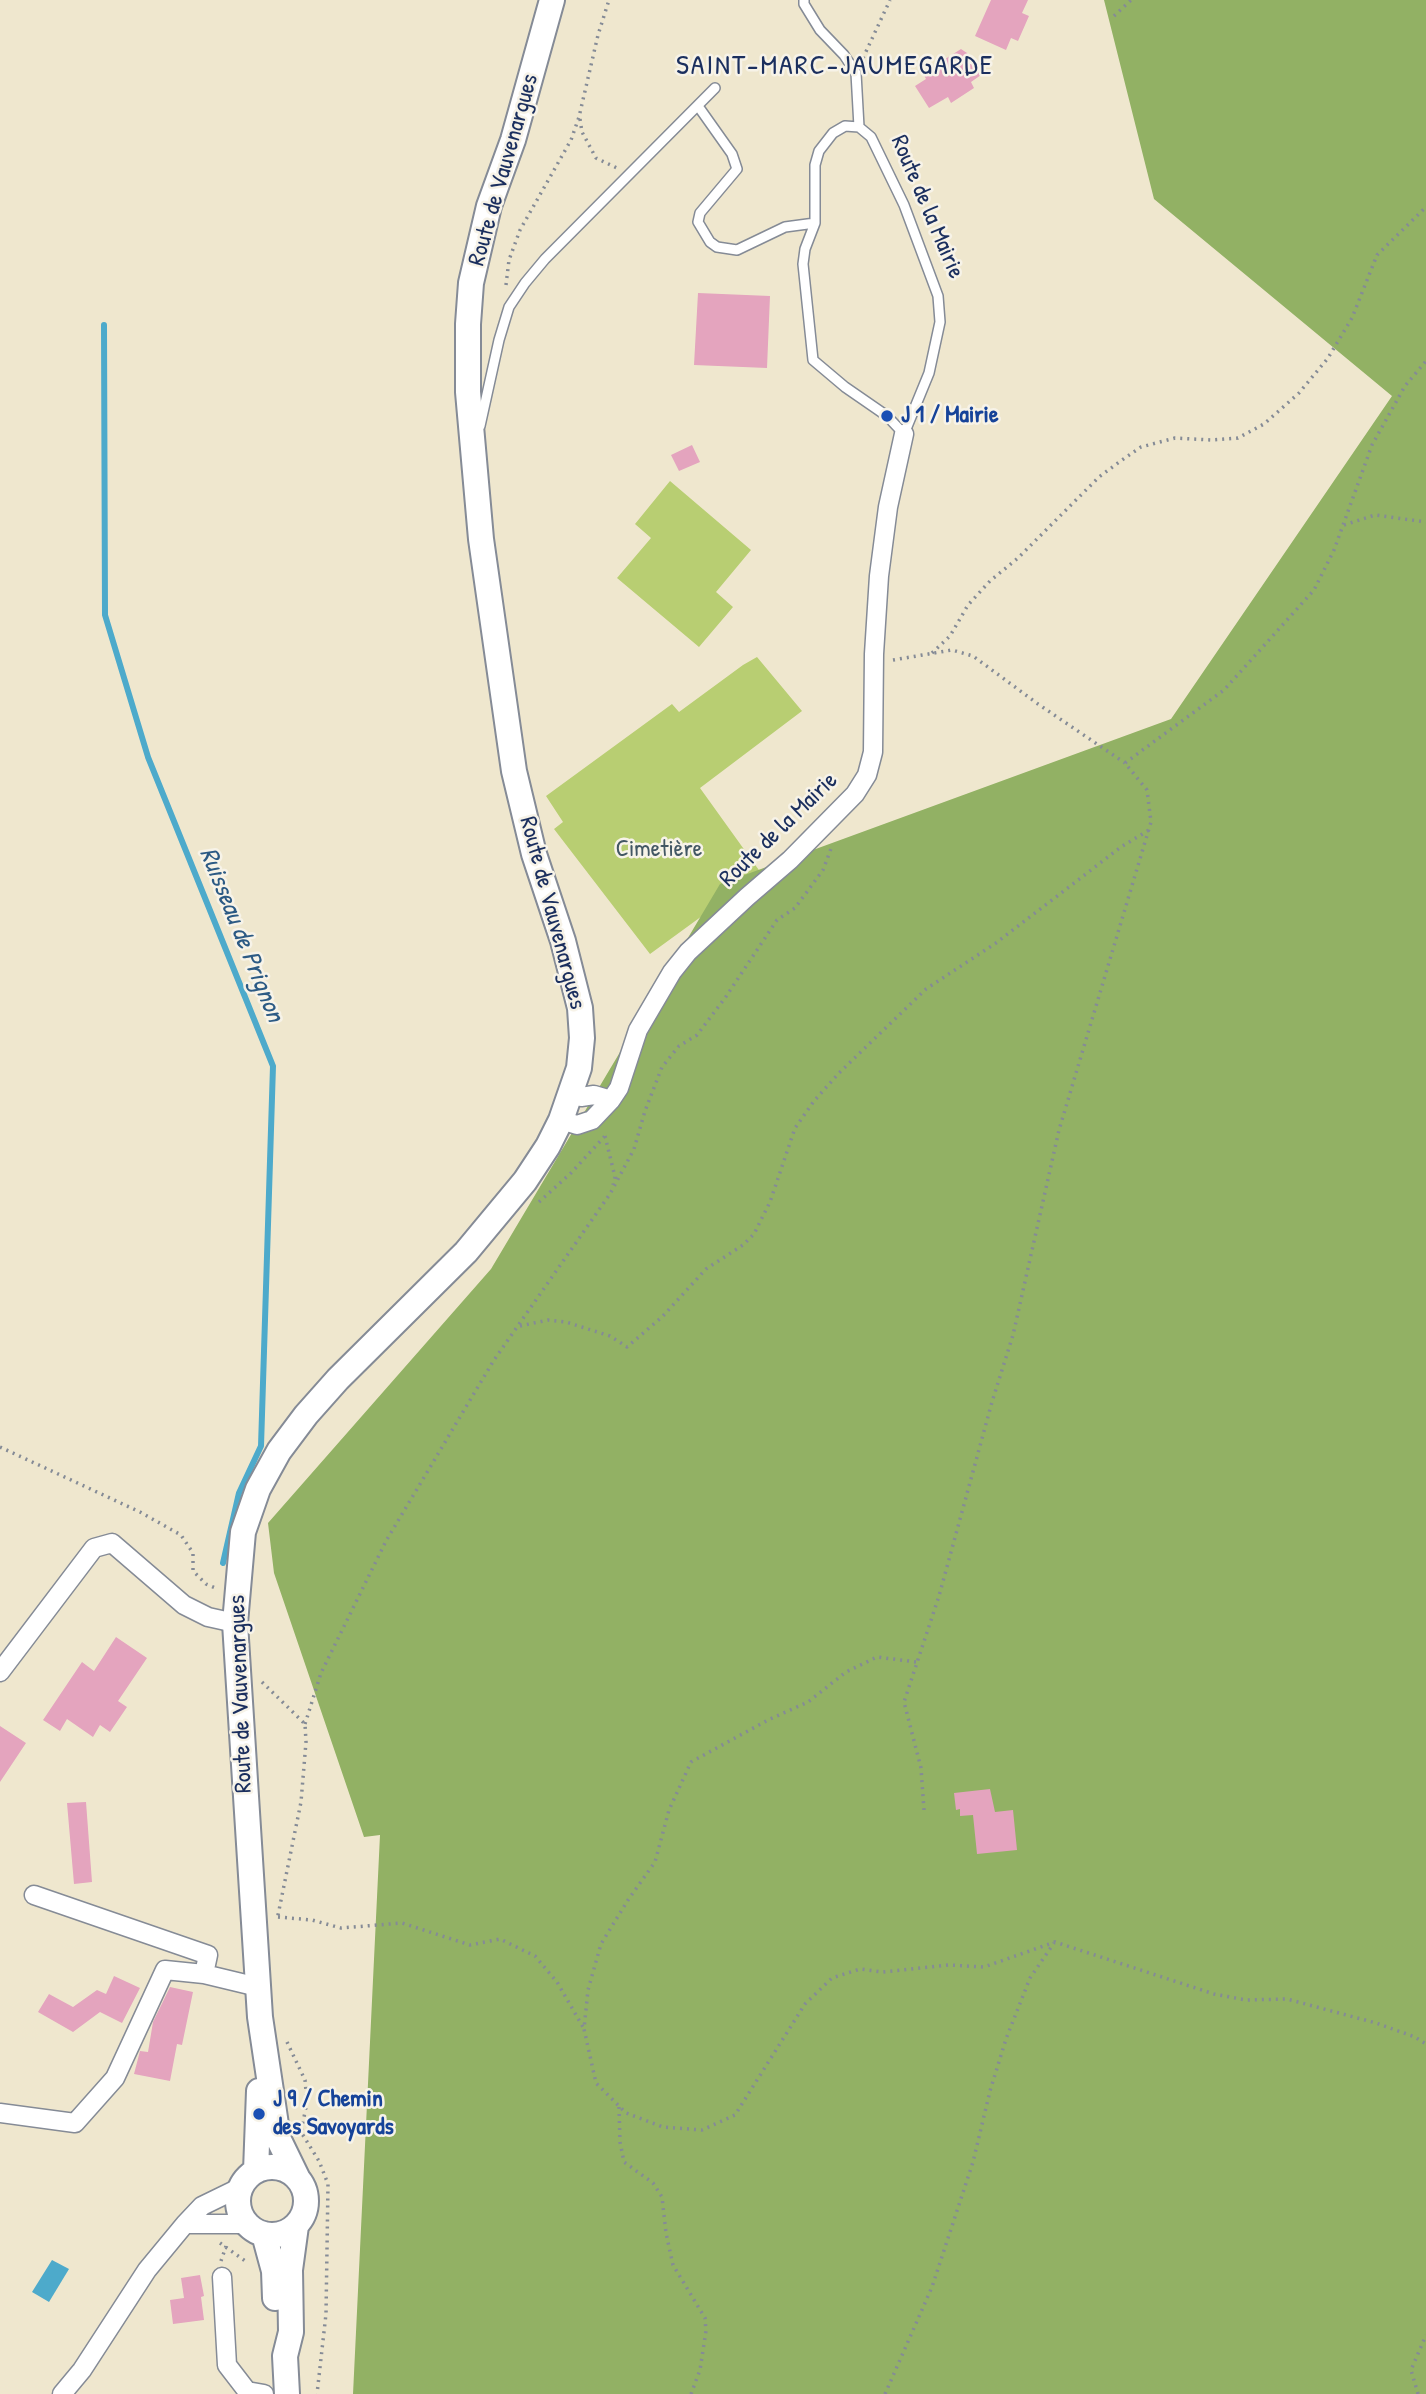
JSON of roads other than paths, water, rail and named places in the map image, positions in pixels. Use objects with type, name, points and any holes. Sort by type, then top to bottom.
[{"type":"main road","name":"Route de Vauvenargues","points":[[297,2177],[278,2138],[260,2017],[234,1623],[243,1532],[258,1489],[279,1451],[306,1415],[338,1379],[466,1252],[499,1214],[542,1155],[562,1120],[579,1068],[582,1038],[580,1008],[563,941],[534,854],[514,771],[481,539],[468,393],[471,283],[489,206],[513,140],[552,0]]},
{"type":"main road","name":"Route de Vauvenargues","points":[[248,2179],[260,2017]]},
{"type":"main road","points":[[285,2356],[277,2332],[274,2271],[256,2229],[239,2207],[248,2179],[277,2167],[288,2170],[297,2177],[303,2186],[306,2207],[296,2226],[290,2270],[290,2332],[285,2356],[287,2394]]},
{"type":"main road","points":[[256,2229],[275,2235],[296,2226]]},
{"type":"street","name":"Route de la Mairie","points":[[562,1120],[577,1125],[592,1120],[611,1100],[619,1088],[638,1030],[656,996],[680,962],[747,897],[790,860],[855,794],[867,775],[873,752],[879,576],[887,518],[904,434]]},
{"type":"street","points":[[572,1093],[581,1097],[594,1095],[611,1100]]},
{"type":"street","points":[[0,1672],[94,1548],[111,1543],[138,1563],[184,1605],[208,1617],[234,1623]]},
{"type":"street","points":[[34,1895],[208,1955],[204,1974]]},
{"type":"street","points":[[0,2113],[75,2123],[115,2078],[164,1970],[204,1974],[258,1987]]},
{"type":"street","points":[[61,2394],[82,2370],[146,2270],[185,2224],[202,2206],[248,2179]]},
{"type":"street","points":[[185,2224],[256,2229]]},
{"type":"street","points":[[222,2270],[226,2365],[247,2391],[264,2394]]},
{"type":"lane","points":[[804,0],[820,30],[844,55],[856,73],[859,127]]},
{"type":"lane","points":[[475,469],[488,386],[509,307],[525,282],[545,259],[715,88]]},
{"type":"lane","points":[[698,106],[732,154],[737,169],[700,213],[698,222],[710,242],[717,247],[737,250],[785,228],[815,223]]},
{"type":"lane","name":"Route de la Mairie","points":[[845,126],[859,127],[871,137],[904,205],[938,296],[940,322],[929,373],[904,434],[887,416],[845,387],[813,360],[803,264],[804,249],[815,223],[815,165],[819,151],[833,133],[845,126]]},
{"type":"water","points":[[52,2260],[69,2269],[49,2302],[32,2292]]},
{"type":"waterway","name":"Ruisseau de Prignon","points":[[104,325],[105,615],[148,757],[273,1066],[261,1446],[239,1493],[223,1563]]},
{"type":"place","name":"J 1 / Mairie","points":[[887,416]]},
{"type":"place","name":"J 9 / Chemin des Savoyards","points":[[259,2114]]},
{"type":"district","name":"SAINT-MARC-JAUMEGARDE","points":[[835,67]]},
{"type":"park label","name":"Cimetière","points":[[659,850]]}]
